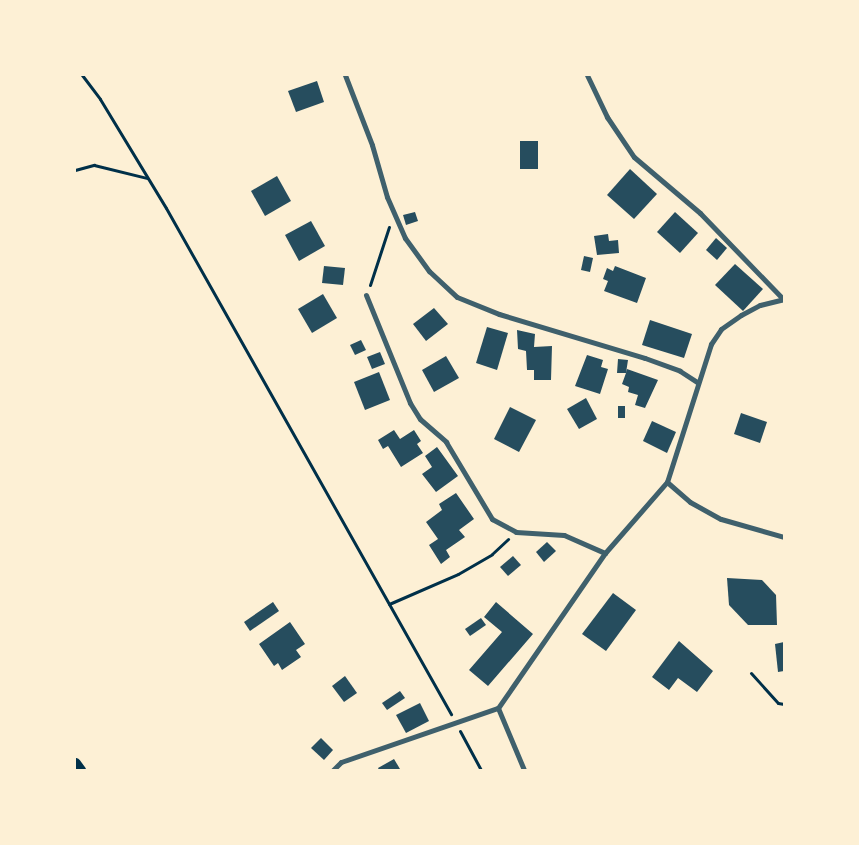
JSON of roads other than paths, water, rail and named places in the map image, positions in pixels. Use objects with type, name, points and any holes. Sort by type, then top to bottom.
[{"type":"main road","points":[[75,764],[80,770]]},
{"type":"street","points":[[345,75],[393,212],[405,238],[429,271],[457,297],[499,314],[645,358],[680,372],[697,382]]},
{"type":"street","points":[[334,770],[341,762],[498,708],[605,553],[667,482],[710,344],[722,329],[760,305],[784,299],[700,212],[634,157],[608,117],[587,75]]},
{"type":"street","points":[[366,295],[420,419],[446,442],[492,519],[516,532],[564,535],[605,553]]},
{"type":"street","points":[[667,482],[690,502],[721,519],[784,537]]},
{"type":"street","points":[[498,708],[524,770]]}]
